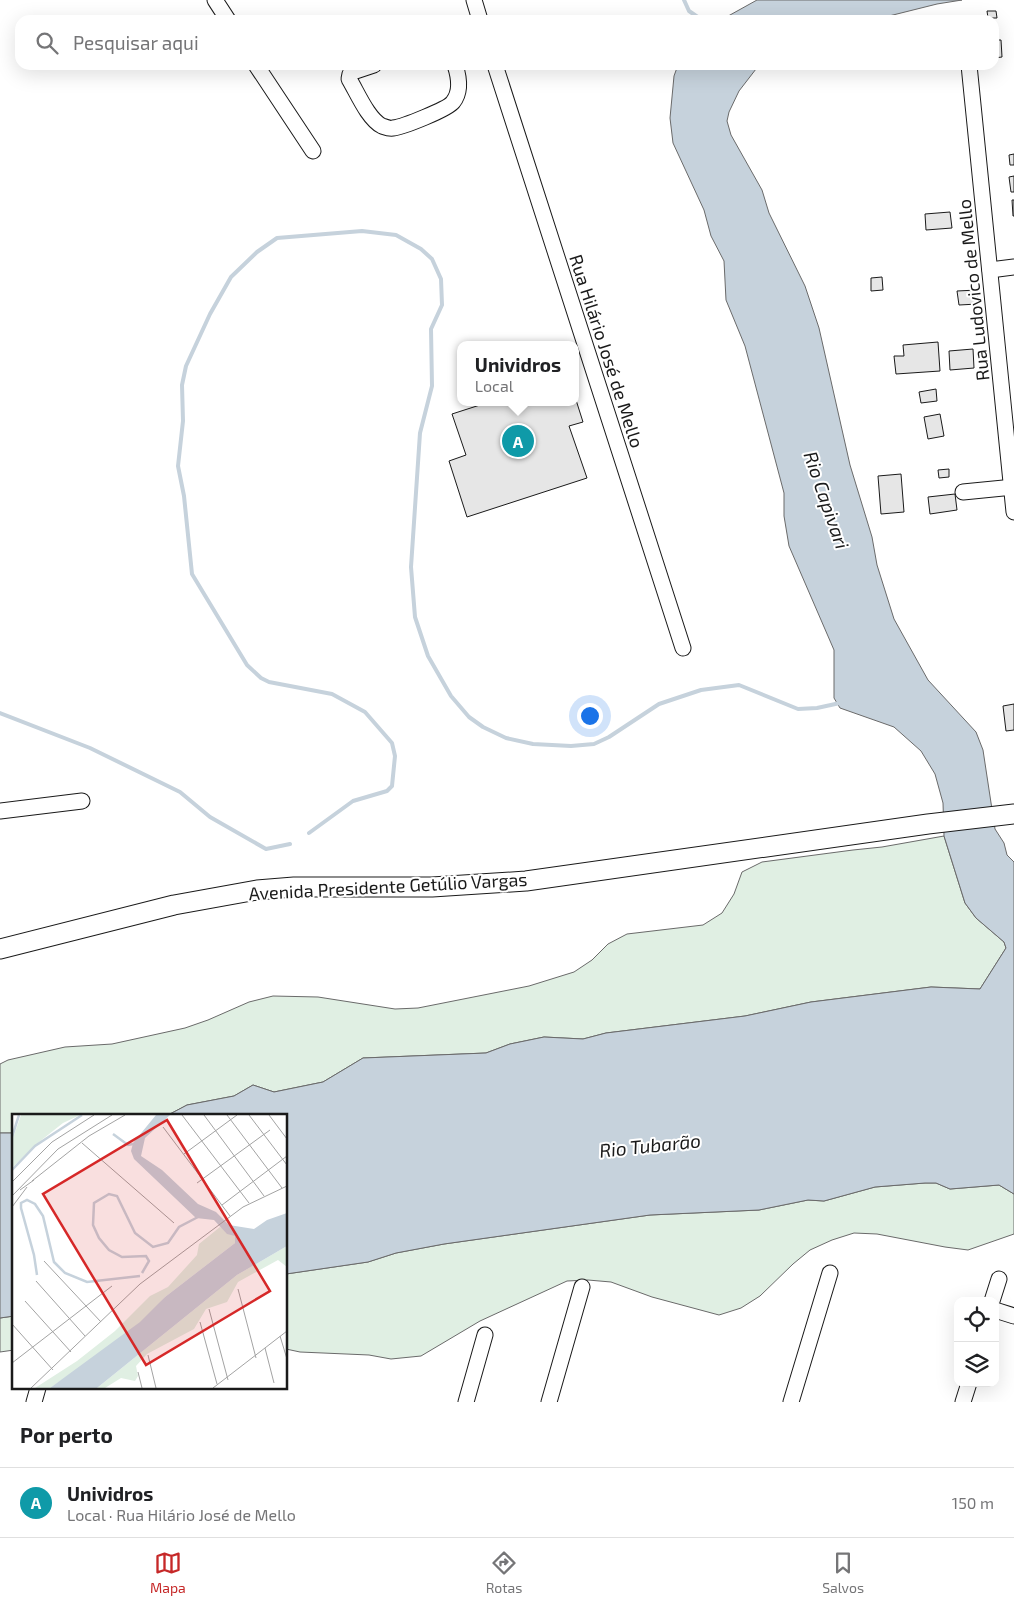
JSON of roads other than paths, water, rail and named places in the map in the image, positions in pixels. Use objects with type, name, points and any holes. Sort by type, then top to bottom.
[{"type":"main road","name":"Avenida Presidente Getúlio Vargas","points":[[0,949],[174,905],[257,890],[294,887],[432,887],[526,881],[1007,814]]},
{"type":"street","points":[[215,0],[225,15]]},
{"type":"street","points":[[474,0],[478,15]]},
{"type":"street","points":[[259,70],[313,151]]},
{"type":"street","points":[[359,70],[350,74],[349,79],[371,117],[381,126],[392,129],[426,117],[452,104],[458,89],[457,70]]},
{"type":"street","name":"Rua Hilário José de Mello","points":[[497,70],[683,648]]},
{"type":"street","name":"Rua Ludovico de Mello","points":[[970,70],[1013,487],[1014,512]]},
{"type":"street","points":[[990,270],[1014,267]]},
{"type":"street","points":[[963,492],[1013,487]]},
{"type":"street","points":[[0,811],[82,801]]},
{"type":"street","points":[[791,1402],[830,1274]]},
{"type":"street","points":[[993,1297],[999,1279]]},
{"type":"street","points":[[548,1402],[582,1287]]},
{"type":"street","points":[[999,1311],[1014,1316]]},
{"type":"street","points":[[466,1402],[485,1335]]},
{"type":"street","points":[[964,1402],[968,1387]]},
{"type":"water","points":[[757,0],[962,0],[893,15],[730,15]]},
{"type":"water","points":[[676,70],[755,70],[739,91],[729,112],[727,121],[731,135],[762,190],[769,213],[805,286],[819,328],[850,465],[872,537],[877,565],[894,619],[928,680],[976,732],[983,750],[995,829],[1004,843],[1007,855],[1014,862],[1014,1194],[999,1185],[950,1189],[936,1183],[875,1187],[824,1201],[808,1200],[759,1210],[650,1215],[444,1244],[396,1253],[368,1262],[288,1274],[288,1114],[170,1114],[187,1105],[234,1096],[253,1085],[274,1092],[323,1082],[363,1058],[486,1053],[510,1044],[544,1037],[583,1039],[606,1033],[745,1016],[811,1002],[931,987],[980,989],[1006,948],[1004,942],[976,918],[965,903],[944,836],[943,803],[935,774],[921,751],[894,727],[840,708],[834,698],[834,650],[789,546],[784,516],[784,493],[745,346],[726,300],[724,261],[711,236],[704,210],[673,143],[670,118]]},
{"type":"water","points":[[0,1133],[12,1133],[12,1316],[0,1318]]},
{"type":"waterway","points":[[684,0],[689,11],[695,15]]},
{"type":"waterway","points":[[309,833],[353,801],[387,791],[392,786],[395,756],[392,743],[365,712],[332,694],[269,682],[261,678],[247,665],[192,574],[184,496],[178,466],[183,421],[182,385],[186,366],[210,314],[231,277],[257,252],[277,238],[362,231],[396,235],[421,249],[432,259],[441,279],[442,305],[431,329],[432,386],[420,433],[411,567],[415,617],[428,656],[451,696],[469,717],[483,727],[506,738],[533,744],[571,746],[594,744],[609,737],[659,704],[701,690],[739,685],[798,709],[817,708],[840,703]]},
{"type":"waterway","points":[[0,713],[90,748],[180,792],[210,817],[266,849],[290,844]]},
{"type":"place","name":"Unividros","points":[[518,441]]},
{"type":"water label","name":"Rio Capivari","points":[[827,500]]},
{"type":"water label","name":"Rio Tubarão","points":[[650,1145]]}]
